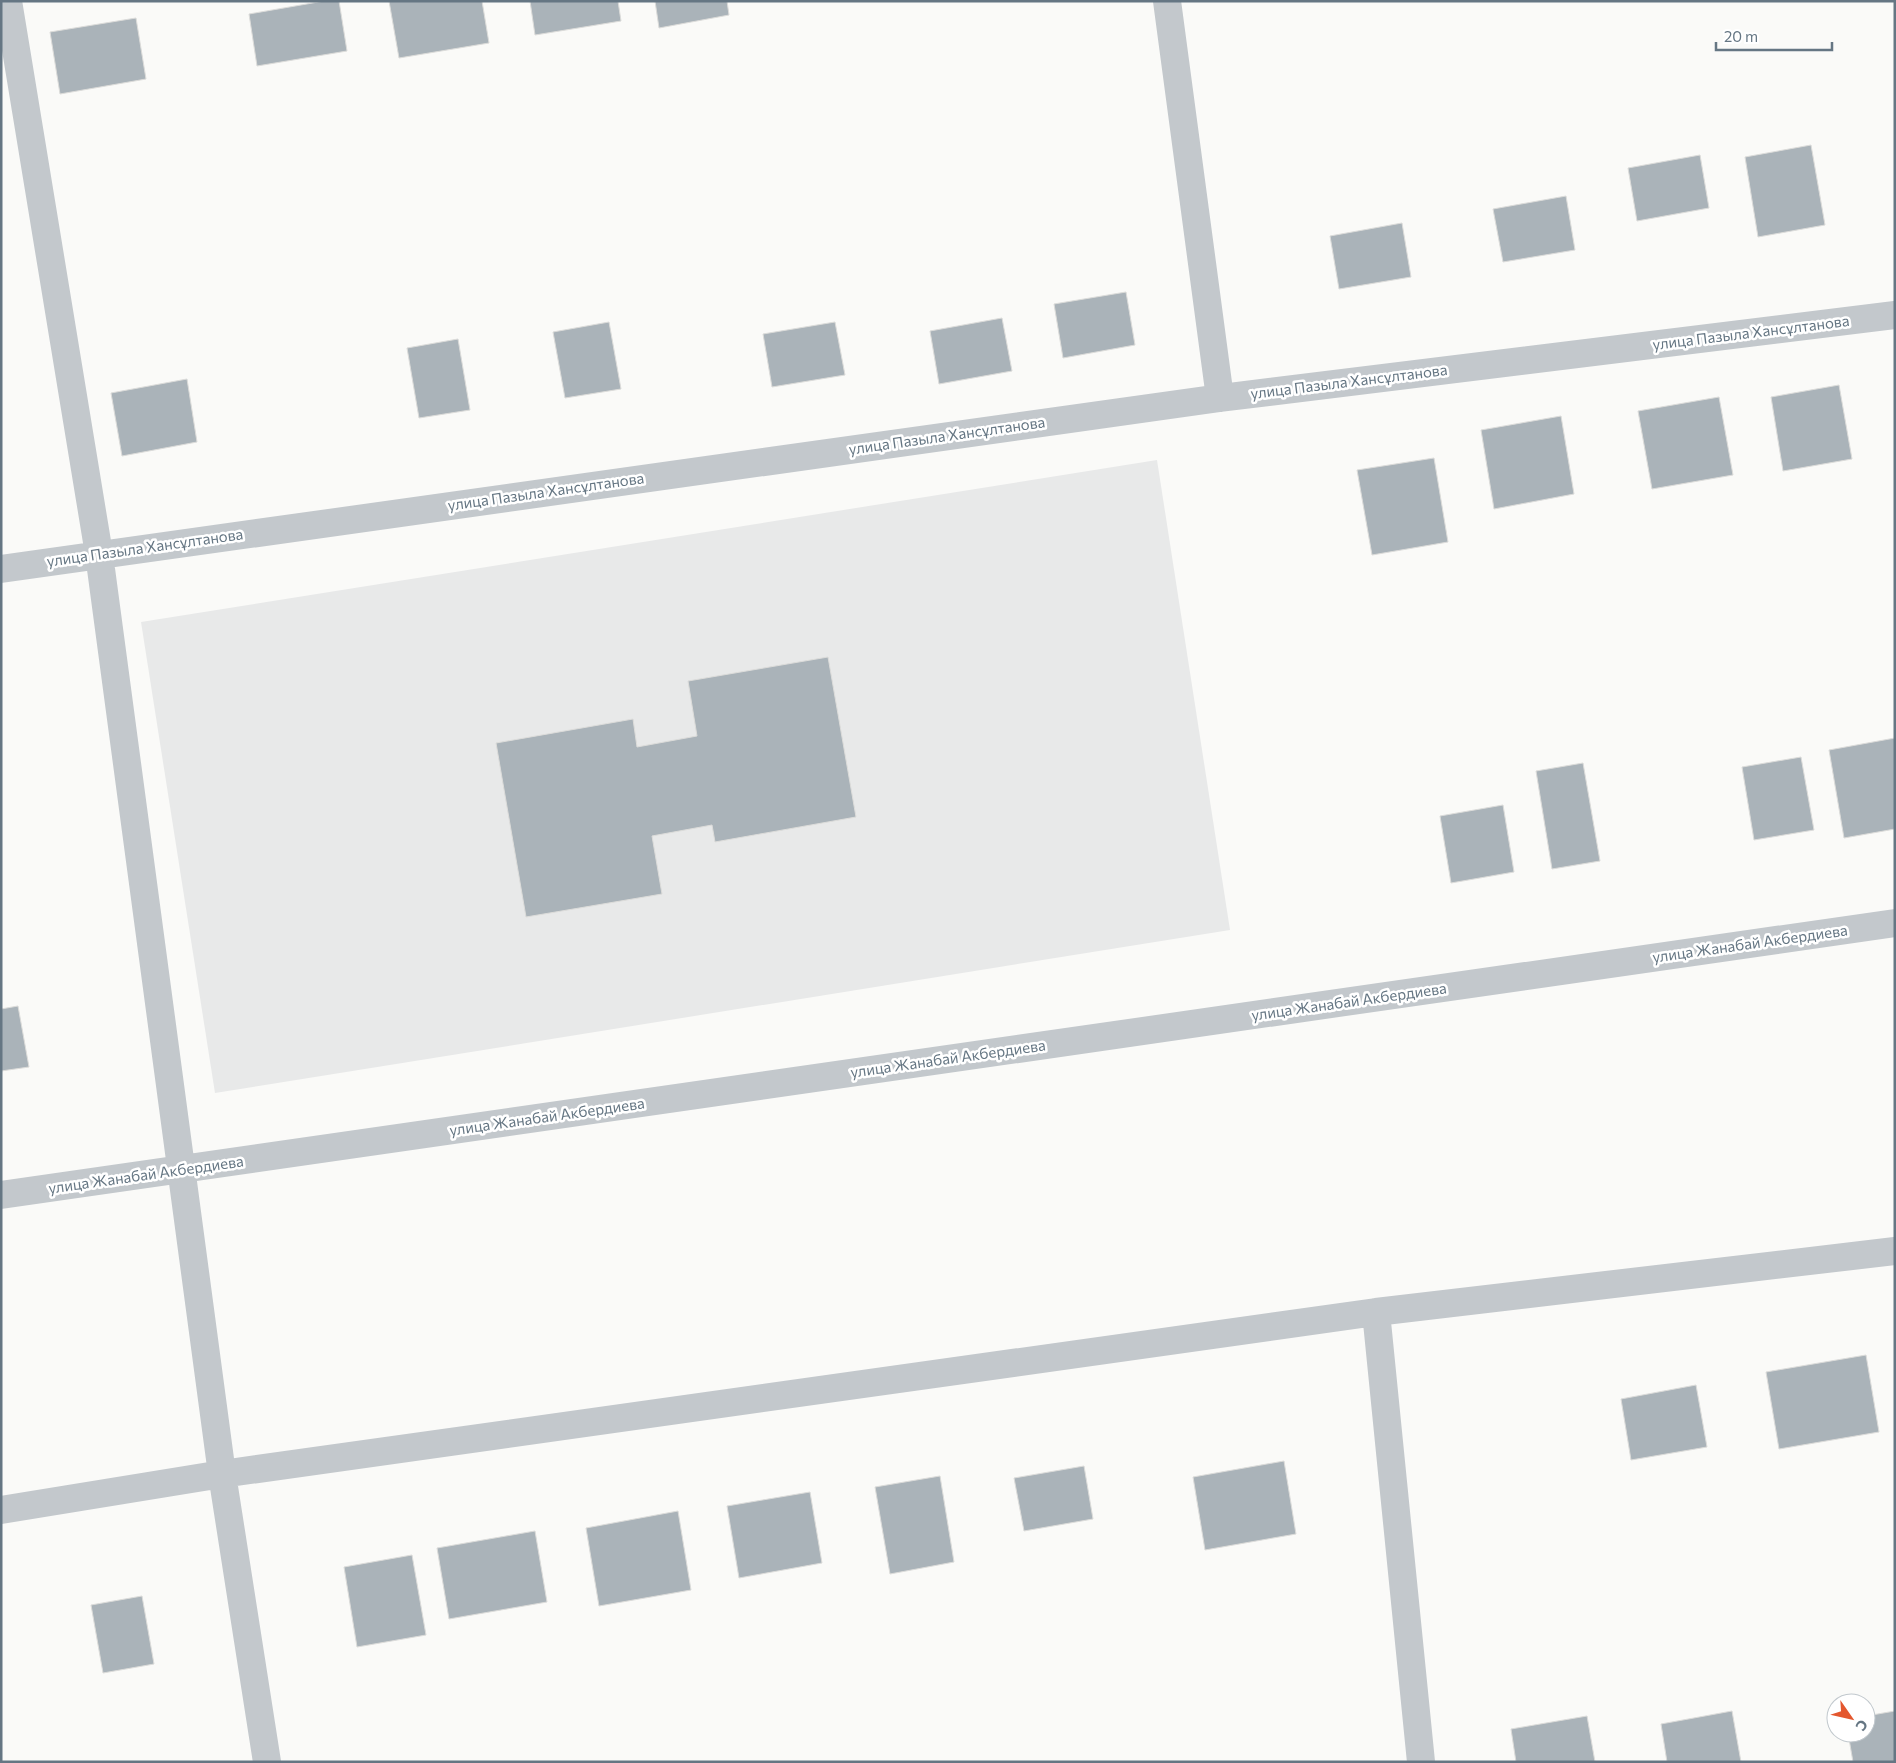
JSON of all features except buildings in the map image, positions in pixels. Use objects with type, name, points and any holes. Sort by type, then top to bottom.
[{"type":"street","points":[[8,1],[99,554],[222,1474],[267,1762]]},
{"type":"street","points":[[1167,1],[1220,398]]},
{"type":"street","name":"улица Пазыла Хансұлтанова","points":[[1,569],[1220,398],[1895,315]]},
{"type":"street","name":"улица Жанабай Акбердиева","points":[[1,1195],[1895,923]]},
{"type":"street","points":[[1,1510],[222,1474],[1376,1312],[1895,1251]]},
{"type":"street","points":[[1376,1312],[1421,1762]]},
{"type":"shaded area","points":[[1157,460],[1230,930],[215,1093],[141,622]]}]
